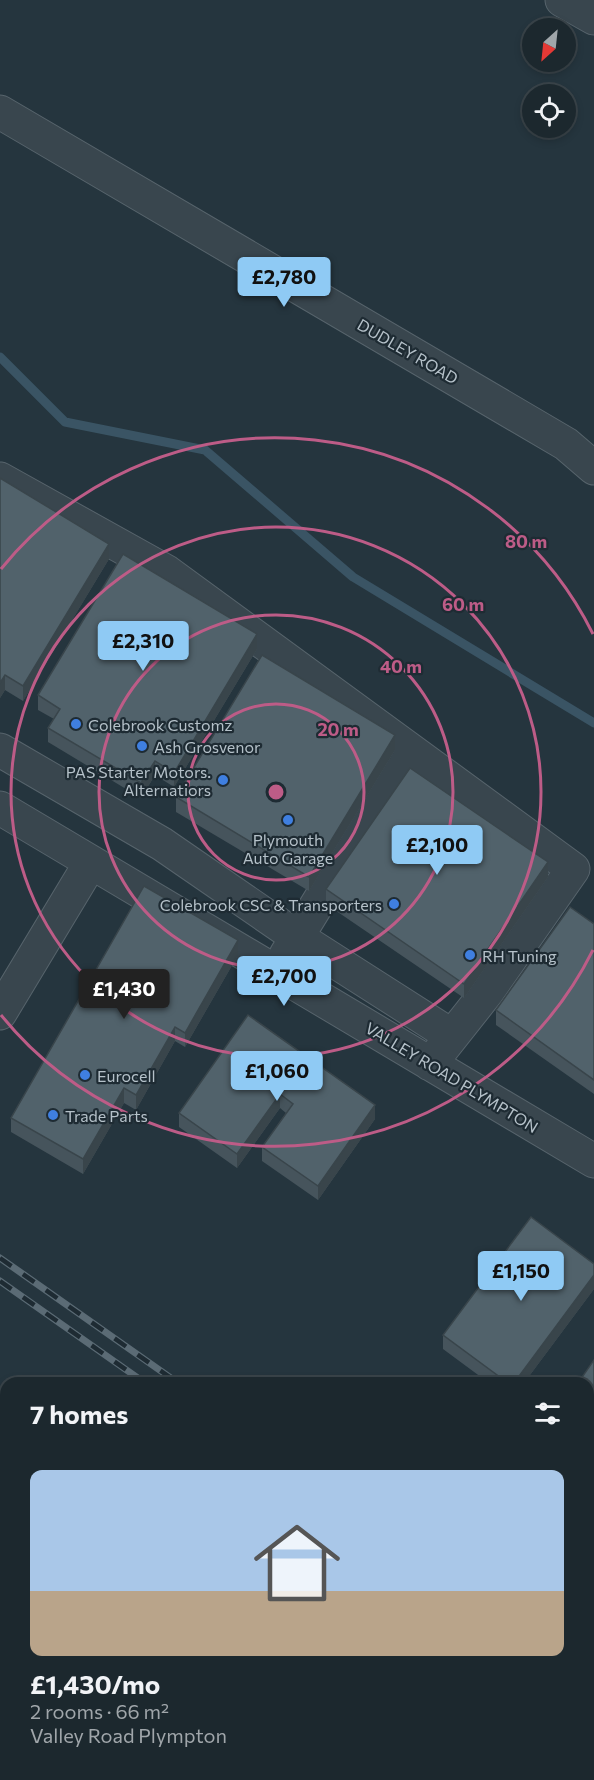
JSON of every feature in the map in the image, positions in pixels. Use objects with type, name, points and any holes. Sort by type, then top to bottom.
[{"type":"street","points":[[562,0],[594,18]]},
{"type":"street","name":"DUDLEY ROAD","points":[[0,112],[556,438],[594,468]]},
{"type":"street","points":[[0,479],[167,572],[573,869],[487,993],[430,1064]]},
{"type":"street","points":[[0,750],[162,844],[297,937],[452,1036]]},
{"type":"street","points":[[276,972],[411,751]]},
{"type":"street","name":"VALLEY ROAD PLYMPTON","points":[[8,823],[91,862],[594,1161]]},
{"type":"street","points":[[0,1013],[91,862]]},
{"type":"building","points":[[0,478],[109,544],[23,686],[5,675],[0,683]]},
{"type":"building","points":[[123,554],[257,634],[174,773],[155,761],[141,783],[48,728],[60,709],[38,695]]},
{"type":"building","points":[[262,655],[395,735],[309,877],[176,797]]},
{"type":"building","points":[[410,768],[548,862],[464,984],[326,889]]},
{"type":"building","points":[[144,886],[238,940],[185,1033],[175,1027],[136,1095],[124,1088],[83,1159],[11,1118]]},
{"type":"building","points":[[570,907],[594,924],[594,1080],[496,1010]]},
{"type":"building","points":[[248,1015],[375,1105],[318,1186],[262,1147],[293,1104],[280,1094],[237,1154],[179,1113]]},
{"type":"building","points":[[531,1217],[594,1264],[594,1275],[518,1377],[500,1377],[443,1335]]},
{"type":"building","points":[[594,1360],[594,1377],[582,1377]]},
{"type":"waterway","points":[[0,357],[65,422],[205,450],[353,577],[594,723]]},
{"type":"railway","points":[[0,1258],[169,1377]]},
{"type":"railway","points":[[0,1281],[136,1377]]},
{"type":"place","name":"Colebrook Customz","points":[[76,724]]},
{"type":"place","name":"Ash Grosvenor","points":[[142,746]]},
{"type":"place","name":"PAS Starter Motors. Alternatiors","points":[[223,780]]},
{"type":"place","name":"Plymouth Auto Garage","points":[[288,820]]},
{"type":"place","name":"Colebrook CSC & Transporters","points":[[394,904]]},
{"type":"place","name":"RH Tuning","points":[[470,955]]},
{"type":"place","name":"Eurocell","points":[[85,1075]]},
{"type":"place","name":"Trade Parts","points":[[53,1115]]}]
